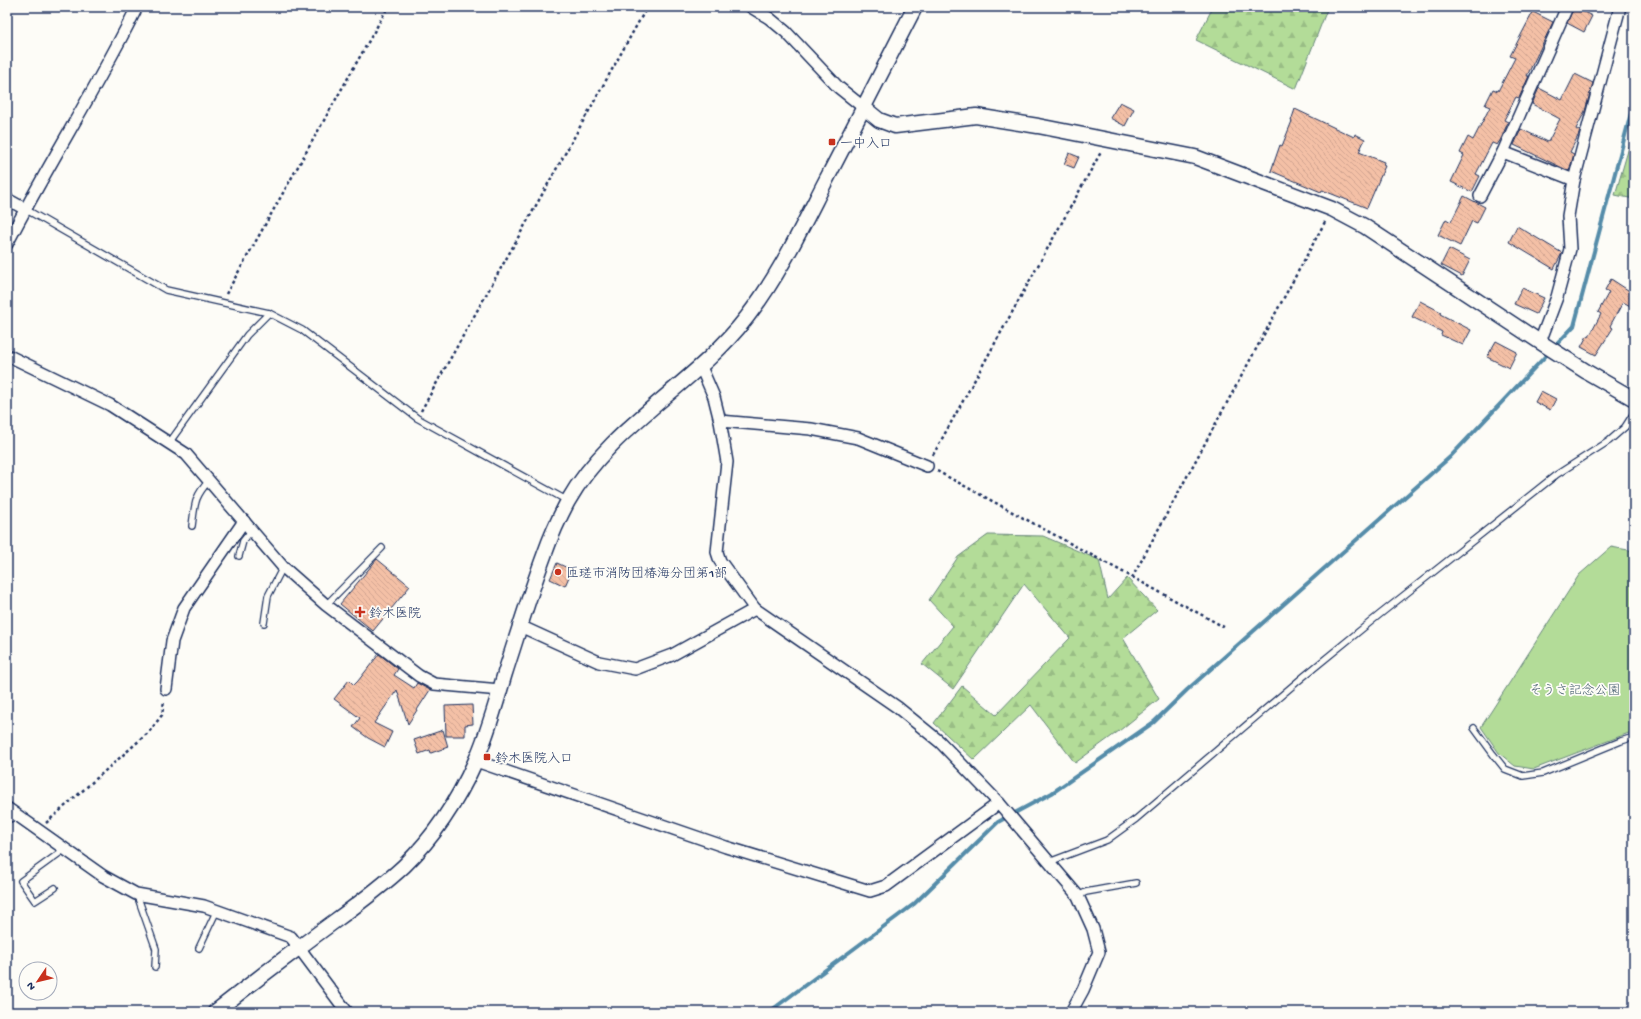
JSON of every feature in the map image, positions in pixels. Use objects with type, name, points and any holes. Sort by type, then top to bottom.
[{"type":"street","points":[[7,244],[25,209],[120,42],[137,7]]},
{"type":"street","points":[[751,7],[769,18],[786,32],[838,87],[879,120],[896,126],[976,116],[1108,139],[1195,157],[1332,209],[1364,226],[1540,342],[1587,372],[1634,399]]},
{"type":"street","points":[[215,1012],[299,947],[366,899],[406,864],[437,828],[454,803],[476,761],[491,721],[520,626],[550,541],[568,501],[589,472],[614,444],[652,407],[701,367],[746,319],[771,283],[915,7]]},
{"type":"street","points":[[1480,196],[1503,152],[1566,7]]},
{"type":"street","points":[[1540,342],[1557,296],[1570,249],[1568,216],[1574,180],[1616,8]]},
{"type":"street","points":[[1503,152],[1574,180]]},
{"type":"street","points":[[7,199],[25,209]]},
{"type":"street","points":[[7,355],[110,405],[186,454],[283,567],[326,605],[419,676],[434,684],[500,690]]},
{"type":"street","points":[[701,367],[714,397],[727,462],[718,552],[720,560],[754,609],[897,707],[940,742],[999,802],[1078,896],[1093,929],[1099,952],[1083,990],[1071,1012]]},
{"type":"street","points":[[720,421],[811,429],[858,438],[927,466]]},
{"type":"street","points":[[166,689],[172,641],[184,608],[244,521]]},
{"type":"street","points":[[520,626],[599,662],[635,669],[672,655],[754,609]]},
{"type":"street","points":[[476,761],[726,847],[870,891],[886,886],[999,802]]},
{"type":"street","points":[[7,808],[66,848],[103,876],[136,894],[204,906],[291,937],[347,1012]]},
{"type":"lane","points":[[25,209],[166,290],[269,313],[302,330],[417,418],[568,501]]},
{"type":"lane","points":[[169,443],[247,335],[269,313]]},
{"type":"lane","points":[[1049,862],[1107,840],[1136,819],[1303,677],[1379,615],[1556,475],[1610,441],[1624,427],[1634,413]]},
{"type":"lane","points":[[192,526],[195,500],[200,491],[210,481]]},
{"type":"lane","points":[[239,556],[243,541],[252,530]]},
{"type":"lane","points":[[326,605],[382,548]]},
{"type":"lane","points":[[264,623],[268,596],[283,567]]},
{"type":"lane","points":[[1474,728],[1505,769],[1523,776],[1543,773],[1634,737]]},
{"type":"lane","points":[[7,820],[18,816]]},
{"type":"lane","points":[[55,888],[34,901],[21,881],[66,848]]},
{"type":"lane","points":[[1078,896],[1086,892],[1136,883]]},
{"type":"lane","points":[[136,894],[156,949],[155,967]]},
{"type":"lane","points":[[199,948],[217,910]]},
{"type":"path","points":[[221,302],[388,7]]},
{"type":"path","points":[[417,418],[648,7]]},
{"type":"path","points":[[1108,139],[927,466],[1224,627]]},
{"type":"path","points":[[1132,578],[1332,209]]},
{"type":"path","points":[[38,830],[149,732],[162,715],[166,689]]},
{"type":"green space","points":[[1213,7],[1328,7],[1296,89],[1196,40]]},
{"type":"green space","points":[[1634,130],[1634,199],[1615,195]]},
{"type":"green space","points":[[988,535],[1043,536],[1099,560],[1108,599],[1127,578],[1157,610],[1123,638],[1159,699],[1119,731],[1075,763],[1031,705],[974,760],[934,723],[962,686],[996,715],[1070,638],[1024,584],[953,689],[922,664],[953,626],[929,600],[958,557]]},
{"type":"green space","name":"そうさ記念公園","points":[[1611,547],[1634,551],[1634,731],[1534,769],[1515,766],[1499,753],[1481,727],[1579,575]]},
{"type":"building","points":[[1574,7],[1592,16],[1584,32],[1567,23]]},
{"type":"building","points":[[1533,12],[1553,22],[1527,76],[1529,76],[1519,98],[1516,97],[1504,120],[1508,122],[1501,139],[1497,145],[1492,143],[1476,174],[1480,176],[1472,192],[1451,182],[1464,155],[1460,153],[1468,137],[1473,140],[1490,107],[1485,105],[1493,89],[1498,91],[1515,58],[1510,56]]},
{"type":"building","points":[[1575,74],[1593,83],[1585,111],[1576,129],[1580,131],[1570,152],[1574,154],[1569,171],[1514,145],[1521,129],[1548,142],[1560,119],[1532,104],[1539,88],[1562,100]]},
{"type":"building","points":[[1120,102],[1134,109],[1125,126],[1110,118]]},
{"type":"building","points":[[1295,109],[1354,137],[1355,134],[1365,139],[1359,152],[1384,162],[1383,165],[1385,166],[1367,208],[1322,190],[1321,192],[1271,171],[1280,145],[1282,146],[1292,121]]},
{"type":"building","points":[[1069,153],[1079,157],[1074,168],[1064,164]]},
{"type":"building","points":[[1464,196],[1485,207],[1477,223],[1472,221],[1460,246],[1438,235],[1446,219],[1451,222]]},
{"type":"building","points":[[1517,226],[1562,253],[1554,269],[1509,242]]},
{"type":"building","points":[[1449,249],[1470,260],[1462,276],[1441,265]]},
{"type":"building","points":[[1611,279],[1634,294],[1634,308],[1623,302],[1610,326],[1613,328],[1596,355],[1581,347],[1587,336],[1589,337],[1601,314],[1598,312],[1609,292],[1605,290]]},
{"type":"building","points":[[1522,288],[1544,298],[1536,314],[1514,304]]},
{"type":"building","points":[[1420,301],[1441,312],[1440,314],[1471,330],[1463,345],[1441,335],[1442,332],[1412,317]]},
{"type":"building","points":[[1496,341],[1517,352],[1509,368],[1487,357]]},
{"type":"building","points":[[1541,391],[1556,399],[1550,410],[1535,402]]},
{"type":"building","points":[[377,559],[410,586],[373,631],[340,604]]},
{"type":"building","points":[[557,563],[572,570],[565,586],[550,579]]},
{"type":"building","points":[[379,654],[398,669],[394,675],[414,688],[417,683],[430,690],[408,724],[397,690],[374,723],[392,732],[385,747],[368,738],[353,727],[360,718],[334,699],[349,680],[354,685],[358,681]]},
{"type":"building","points":[[472,705],[473,724],[465,725],[465,736],[446,736],[445,706]]},
{"type":"building","points":[[443,730],[448,747],[431,753],[430,750],[419,754],[414,740]]},
{"type":"waterway","points":[[769,1012],[914,904],[998,822],[1052,793],[1154,722],[1187,690],[1450,457],[1574,326],[1634,102]]},
{"type":"place","name":"一中入口","points":[[832,142]]},
{"type":"place","name":"匝瑳市消防団椿海分団第1部","points":[[558,572]]},
{"type":"place","name":"鈴木医院","points":[[360,612]]},
{"type":"place","name":"鈴木医院入口","points":[[487,757]]}]
